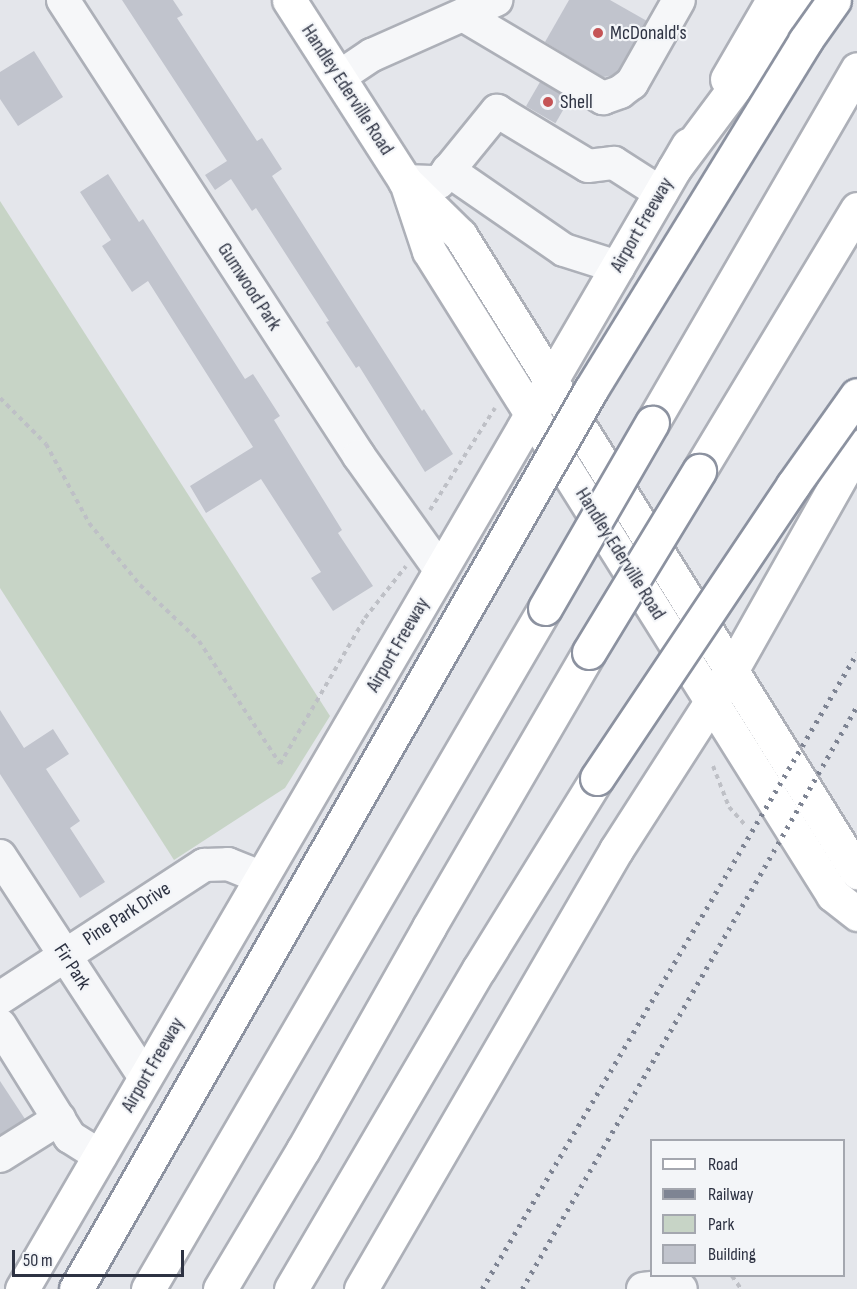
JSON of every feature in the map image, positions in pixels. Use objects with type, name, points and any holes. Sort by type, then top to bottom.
[{"type":"main road","name":"Handley Ederville Road","points":[[289,0],[405,181],[460,235],[731,671],[855,863]]},
{"type":"main road","name":"Airport Freeway","points":[[22,1289],[773,0]]},
{"type":"main road","points":[[667,181],[800,0]]},
{"type":"main road","points":[[76,1289],[590,391],[805,41],[834,0]]},
{"type":"main road","points":[[148,1289],[857,69]]},
{"type":"main road","name":"Handley Ederville Road","points":[[405,181],[429,251],[833,895],[857,914]]},
{"type":"main road","points":[[220,1289],[303,1150],[589,652],[857,209]]},
{"type":"main road","points":[[291,1289],[472,980],[597,778],[793,485],[857,395]]},
{"type":"main road","points":[[361,1289],[616,850],[731,671],[857,447]]},
{"type":"street","name":"Gumwood Park","points":[[63,0],[358,456],[441,571]]},
{"type":"street","points":[[339,77],[372,55],[496,0]]},
{"type":"street","points":[[463,15],[603,98],[620,93],[632,83],[679,0]]},
{"type":"street","points":[[405,181],[439,182],[497,111],[588,166],[614,163],[667,181]]},
{"type":"street","points":[[448,170],[564,250],[618,267]]},
{"type":"street","name":"Fir Park","points":[[0,856],[145,1078]]},
{"type":"street","name":"Pine Park Drive","points":[[0,998],[204,865],[228,864],[262,878]]},
{"type":"street","points":[[0,1025],[70,1137],[100,1156]]},
{"type":"street","points":[[0,1156],[59,1119]]},
{"type":"street","points":[[643,1289],[667,1286],[681,1289]]},
{"type":"path","points":[[0,398],[46,444],[89,523],[140,585],[199,641],[280,764],[365,618],[406,566],[419,523],[432,507],[491,410],[504,402],[515,388]]},
{"type":"path","points":[[713,766],[729,807],[746,826]]},
{"type":"green space","points":[[0,201],[330,716],[285,788],[174,860],[0,588]]},
{"type":"building","points":[[122,0],[173,0],[183,15],[177,18],[257,141],[262,138],[282,169],[272,176],[422,411],[424,409],[453,454],[425,472],[359,366],[356,368],[326,322],[329,321],[256,208],[252,211],[231,179],[215,190],[205,175],[227,161]]},
{"type":"building","name":"McDonald's","points":[[569,0],[610,0],[647,21],[618,71],[611,76],[603,77],[545,42]]},
{"type":"building","points":[[34,51],[63,97],[18,126],[0,99],[0,72]]},
{"type":"building","name":"Shell","points":[[540,82],[569,99],[555,123],[526,106]]},
{"type":"building","points":[[108,174],[139,222],[143,219],[245,379],[253,374],[280,416],[274,420],[342,530],[338,533],[373,586],[333,611],[311,578],[321,572],[261,479],[206,513],[190,486],[253,447],[148,281],[132,292],[102,246],[111,240],[80,192]]},
{"type":"building","points":[[0,710],[24,748],[53,729],[69,754],[46,769],[80,821],[70,828],[105,882],[80,898],[0,774]]},
{"type":"building","points":[[0,1081],[25,1119],[0,1135]]},
{"type":"railway","points":[[482,1289],[857,653]]},
{"type":"railway","points":[[522,1289],[857,706]]},
{"type":"place","name":"McDonald's","points":[[598,33]]},
{"type":"place","name":"Shell","points":[[548,102]]}]
